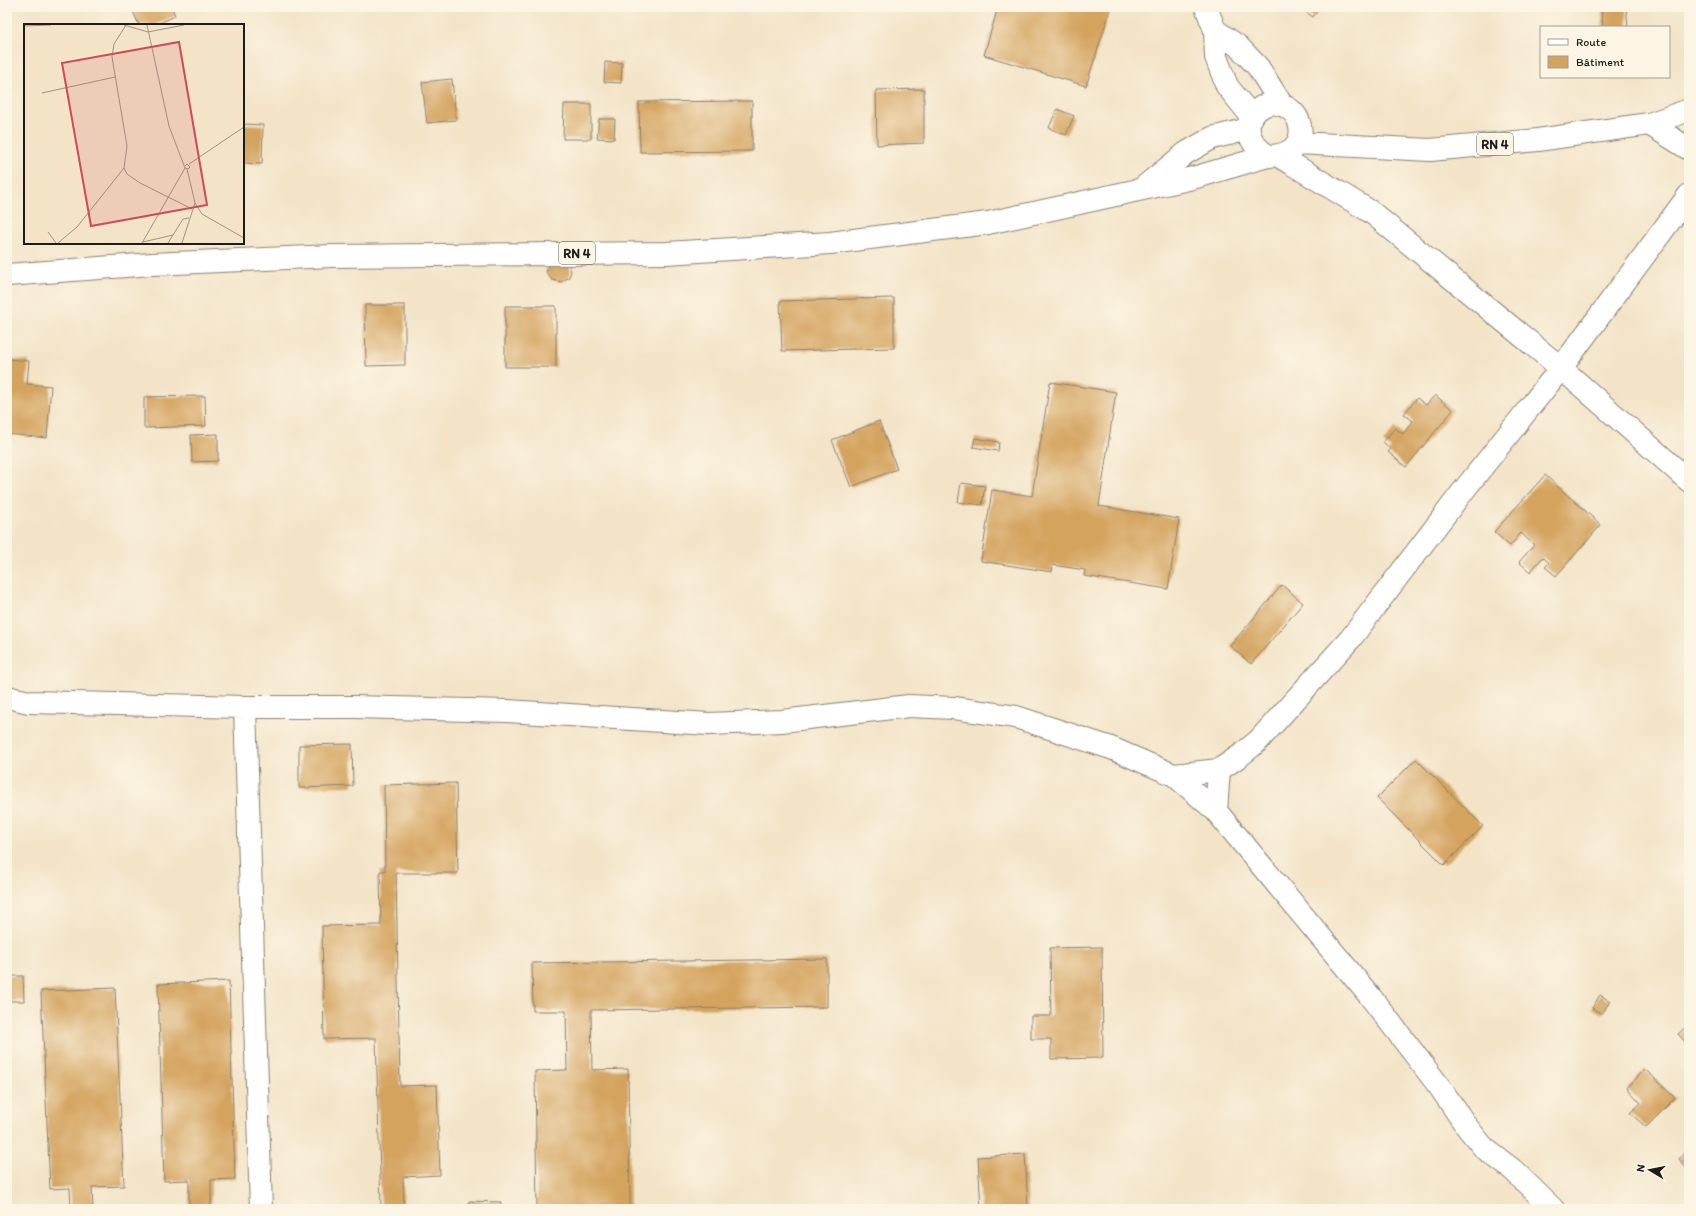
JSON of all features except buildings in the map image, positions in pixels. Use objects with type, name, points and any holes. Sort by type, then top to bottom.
[{"type":"main road","points":[[1206,7],[1215,30],[1216,57],[1227,86],[1250,123],[1251,140],[1258,150],[1273,156],[1371,212],[1561,368],[1689,481]]},
{"type":"main road","points":[[1215,30],[1238,46],[1258,67],[1282,105],[1292,110],[1299,120],[1301,132],[1298,143]]},
{"type":"main road","name":"RN 4","points":[[1142,188],[1186,153],[1212,138],[1250,123],[1260,108],[1271,104],[1282,105]]},
{"type":"main road","name":"RN 4","points":[[7,275],[152,264],[330,256],[666,253],[830,243],[988,223],[1193,178],[1290,152],[1298,143],[1430,150],[1538,140],[1649,124],[1689,110]]},
{"type":"main road","points":[[1649,124],[1689,149]]},
{"type":"main road","points":[[1174,775],[1218,770],[1242,755],[1258,741],[1351,638],[1460,495],[1561,368],[1689,195]]},
{"type":"main road","points":[[7,697],[29,702],[506,711],[709,724],[782,721],[909,706],[954,708],[1016,716],[1111,748],[1174,775],[1216,811],[1369,994],[1439,1086],[1467,1128],[1484,1148],[1513,1170],[1553,1209]]},
{"type":"main road","points":[[245,707],[261,1209]]},
{"type":"main road","points":[[1216,811],[1218,770]]}]
